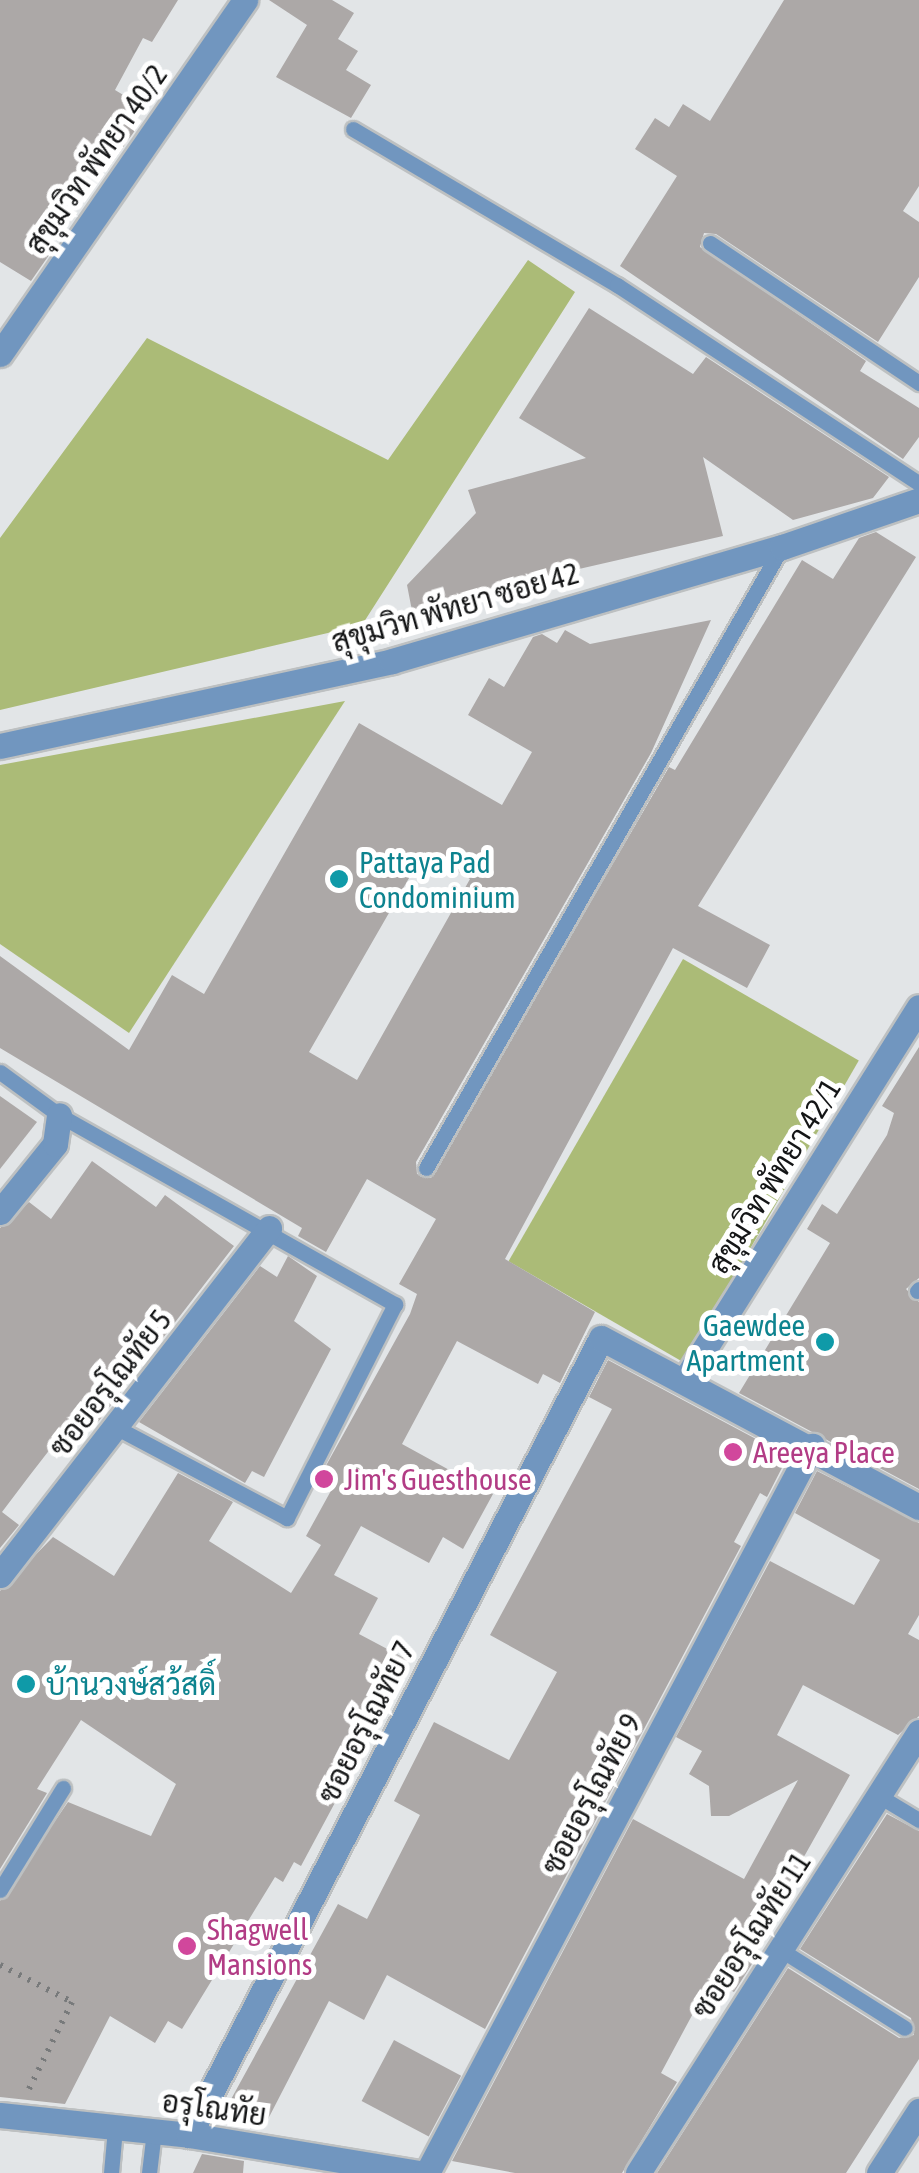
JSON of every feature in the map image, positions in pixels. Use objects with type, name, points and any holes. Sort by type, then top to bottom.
[{"type":"street","name":"สุขุมวิท พัทยา 40/2","points":[[0,354],[245,0]]},
{"type":"street","name":"สุขุมวิท พัทยา ซอย 42","points":[[0,746],[392,661],[782,547],[919,500]]},
{"type":"street","name":"สุขุมวิท พัทยา 42/1","points":[[685,1380],[919,1007]]},
{"type":"street","points":[[0,1212],[55,1144],[59,1115]]},
{"type":"street","name":"ซอยอรุโณทัย 5","points":[[0,1575],[118,1428],[269,1228]]},
{"type":"street","name":"ซอยอรุโณทัย 7","points":[[189,2136],[601,1338],[685,1380]]},
{"type":"street","points":[[685,1380],[919,1507]]},
{"type":"street","name":"ซอยอรุโณทัย 9","points":[[427,2173],[812,1446]]},
{"type":"street","name":"ซอยอรุโณทัย 11","points":[[638,2173],[919,1732]]},
{"type":"street","points":[[879,2173],[919,2112]]},
{"type":"street","name":"อรุโณทัย","points":[[0,2115],[154,2131],[418,2173]]},
{"type":"lane","points":[[353,129],[617,284],[919,482]]},
{"type":"lane","points":[[710,243],[919,383]]},
{"type":"lane","points":[[426,1168],[782,547]]},
{"type":"lane","points":[[0,1072],[59,1115],[269,1228],[395,1304],[287,1518],[118,1428]]},
{"type":"lane","points":[[0,1890],[63,1788]]},
{"type":"lane","points":[[879,1796],[919,1820]]},
{"type":"lane","points":[[780,1950],[906,2028]]},
{"type":"lane","points":[[110,2173],[116,2128]]},
{"type":"lane","points":[[149,2173],[154,2131]]},
{"type":"path","points":[[0,1965],[72,2002],[26,2095]]},
{"type":"green space","points":[[528,260],[575,292],[362,625],[0,710],[0,538],[147,338],[388,460]]},
{"type":"green space","points":[[345,701],[129,1033],[0,944],[0,765]]},
{"type":"green space","points":[[683,959],[859,1060],[684,1363],[508,1261]]},
{"type":"building","points":[[0,0],[178,0],[152,42],[143,38],[115,90],[135,102],[124,122],[136,129],[108,169],[93,160],[47,239],[56,245],[31,281],[0,262]]},
{"type":"building","points":[[269,0],[332,0],[354,13],[338,39],[358,51],[346,70],[371,85],[351,118],[276,77],[307,25]]},
{"type":"building","points":[[784,0],[919,0],[919,186],[903,211],[919,222],[919,277],[878,342],[716,234],[704,233],[700,247],[866,361],[860,371],[919,408],[919,437],[903,459],[620,266],[677,176],[635,149],[655,118],[669,127],[683,104],[710,121]]},
{"type":"building","points":[[589,308],[693,374],[706,357],[889,477],[873,498],[793,520],[703,457],[723,536],[457,597],[458,604],[413,616],[407,585],[476,513],[468,490],[586,458],[519,418]]},
{"type":"building","points":[[876,532],[916,557],[698,906],[770,945],[747,988],[673,948],[505,1259],[595,1312],[560,1383],[543,1374],[538,1384],[457,1341],[402,1444],[493,1494],[463,1549],[443,1537],[429,1563],[361,1526],[334,1575],[378,1598],[359,1634],[408,1660],[349,1750],[360,1756],[301,1866],[294,1862],[283,1882],[275,1877],[182,2029],[168,2021],[155,2043],[110,2016],[65,2104],[0,2097],[0,1901],[68,1802],[151,1836],[176,1784],[81,1720],[37,1789],[47,1793],[0,1869],[0,1591],[53,1537],[114,1576],[178,1473],[233,1502],[209,1541],[291,1593],[321,1545],[306,1536],[338,1478],[323,1471],[410,1314],[417,1294],[399,1284],[436,1219],[367,1179],[326,1252],[298,1236],[302,1228],[0,1048],[0,956],[129,1050],[172,975],[204,994],[359,723],[502,805],[532,752],[468,715],[489,678],[504,687],[533,637],[542,634],[557,643],[565,630],[590,644],[711,620],[651,753],[416,1162],[417,1174],[431,1178],[669,767],[675,770],[802,560],[833,579],[859,538]],"holes":[[[424,852],[470,879],[357,1080],[309,1052]]]},
{"type":"building","points":[[919,1047],[919,1278],[906,1289],[919,1302],[919,1489],[739,1393],[830,1243],[807,1229],[822,1204],[837,1214],[887,1135],[894,1113],[882,1106]]},
{"type":"building","points":[[0,1096],[37,1122],[0,1169]]},
{"type":"building","points":[[92,1161],[156,1207],[165,1195],[234,1246],[91,1431],[75,1417],[30,1475],[2,1512],[19,1525],[0,1548],[0,1228],[29,1202],[51,1219]]},
{"type":"building","points":[[288,1256],[317,1276],[294,1321],[331,1349],[264,1477],[252,1471],[245,1483],[139,1422],[260,1266],[277,1277]]},
{"type":"building","points":[[608,1360],[788,1456],[767,1497],[760,1493],[734,1542],[741,1546],[485,2029],[387,1975],[364,2020],[329,2001],[266,2123],[250,2120],[249,2128],[218,2123],[338,1904],[367,1919],[420,1815],[394,1801],[434,1722],[509,1760],[557,1672],[490,1635],[612,1409],[589,1397]]},
{"type":"building","points":[[817,1471],[919,1523],[919,1615],[908,1634],[919,1640],[919,1716],[898,1735],[803,1685],[777,1735],[850,1775],[783,1894],[774,1889],[744,1944],[759,1953],[734,1992],[711,1980],[661,2073],[677,2082],[622,2173],[515,2173],[452,2161],[633,1819],[744,1879],[798,1780],[729,1816],[711,1816],[709,1786],[689,1774],[702,1751],[676,1737],[770,1561],[854,1605],[880,1560],[795,1513]]},
{"type":"building","points":[[887,1814],[919,1831],[919,2059],[846,2173],[657,2173],[788,1968],[899,2038],[914,2035],[911,2018],[800,1949]]},
{"type":"building","points":[[394,2040],[461,2076],[429,2137],[362,2101]]},
{"type":"building","points":[[202,2154],[244,2161],[243,2173],[193,2173]]},
{"type":"place","name":"Pattaya Pad Condominium","points":[[339,879]]},
{"type":"place","name":"Gaewdee Apartment","points":[[825,1342]]},
{"type":"place","name":"Areeya Place","points":[[733,1452]]},
{"type":"place","name":"Jim's Guesthouse","points":[[324,1479]]},
{"type":"place","name":"บ้านวงษ์สว้สดิ์","points":[[26,1684]]},
{"type":"place","name":"Shagwell Mansions","points":[[187,1946]]}]
